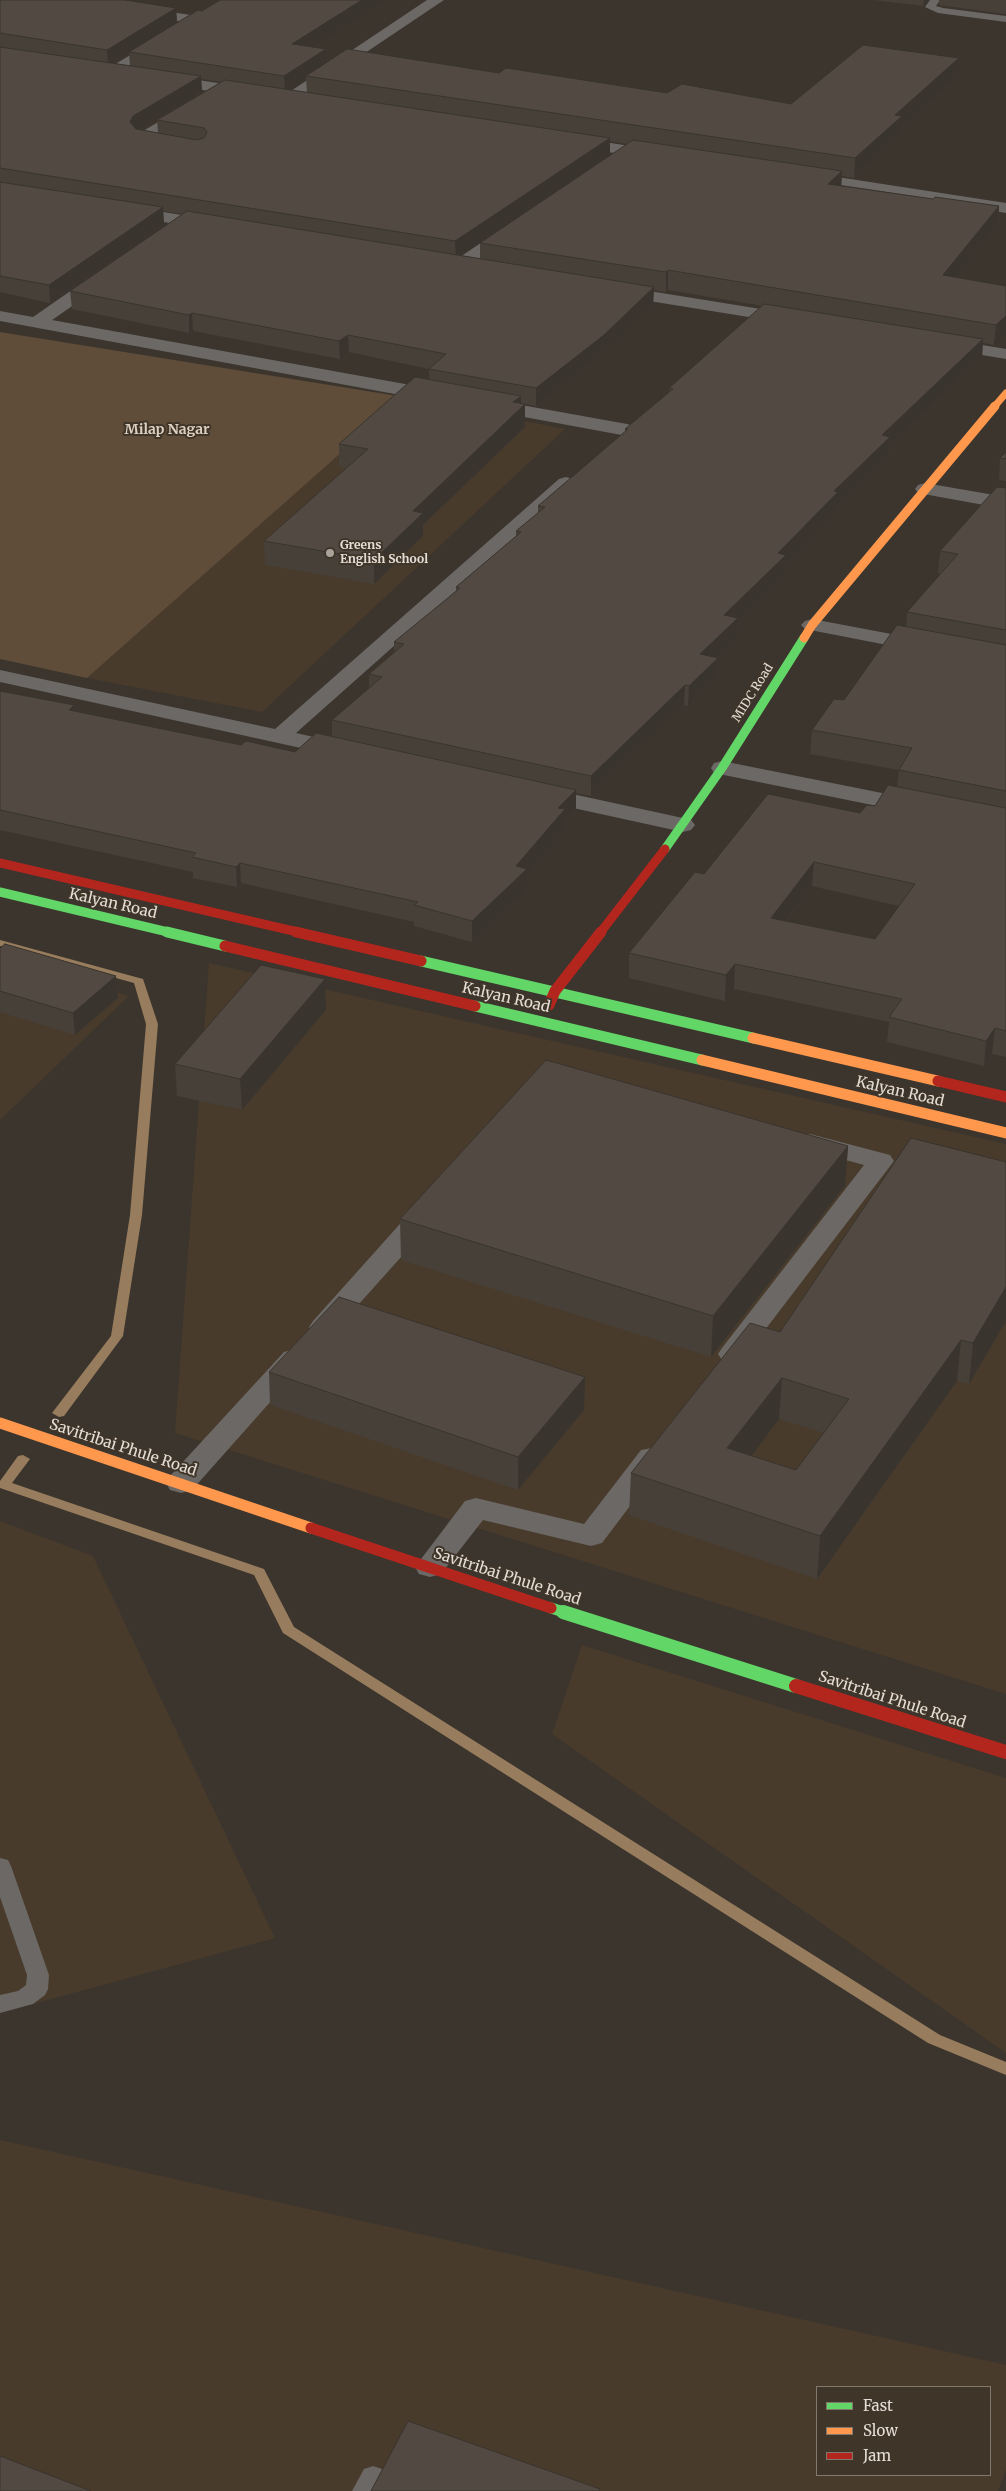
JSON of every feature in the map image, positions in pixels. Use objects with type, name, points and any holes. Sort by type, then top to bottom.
[{"type":"street","points":[[287,99],[437,0]]},
{"type":"street","points":[[129,10],[197,20]]},
{"type":"street","points":[[110,72],[213,10]]},
{"type":"street","points":[[92,69],[306,102]]},
{"type":"street","points":[[179,146],[143,140],[141,137],[222,89]]},
{"type":"street","points":[[202,101],[255,109]]},
{"type":"street","points":[[560,140],[667,156]]},
{"type":"street","points":[[612,162],[628,151]]},
{"type":"street","points":[[793,176],[1006,208]]},
{"type":"street","points":[[107,208],[234,229]]},
{"type":"street","points":[[161,237],[184,221]]},
{"type":"street","points":[[460,266],[524,222]]},
{"type":"street","points":[[440,262],[479,269]]},
{"type":"street","points":[[36,323],[114,269]]},
{"type":"street","points":[[605,289],[752,320],[806,322]]},
{"type":"street","points":[[0,316],[452,399]]},
{"type":"street","points":[[930,342],[1006,354]]},
{"type":"street","name":"MIDC Road","points":[[543,1022],[555,991],[683,825],[722,768],[812,625],[1006,393]]},
{"type":"street","points":[[472,402],[627,430]]},
{"type":"street","points":[[279,737],[582,470]]},
{"type":"street","points":[[925,489],[1006,503]]},
{"type":"street","points":[[812,625],[938,648]]},
{"type":"street","points":[[0,676],[366,756]]},
{"type":"street","points":[[722,768],[938,811]]},
{"type":"street","points":[[519,789],[683,825]]},
{"type":"street","name":"Kalyan Road","points":[[0,863],[555,991],[936,1085],[1006,1097]]},
{"type":"street","name":"Kalyan Road","points":[[0,892],[543,1022],[919,1108],[1006,1133]]},
{"type":"street","points":[[718,1372],[881,1161],[788,1136]]},
{"type":"street","points":[[181,1483],[440,1197]]},
{"type":"street","name":"Savitribai Phule Road","points":[[0,1423],[430,1567],[1006,1752]]},
{"type":"street","points":[[430,1567],[476,1508],[591,1536],[670,1434]]},
{"type":"lane","points":[[935,0],[930,7],[941,11],[1006,19]]},
{"type":"lane","points":[[0,1866],[38,1974],[37,1989],[25,1998],[0,2004]]},
{"type":"shaded area","points":[[0,332],[404,397],[87,678],[0,659]]},
{"type":"shaded area","name":"Greens English School","points":[[404,397],[565,429],[262,712],[87,678]]},
{"type":"shaded area","points":[[0,962],[129,996],[0,1120]]},
{"type":"shaded area","points":[[209,963],[1006,1144],[1006,1694],[175,1433]]},
{"type":"shaded area","points":[[0,1521],[93,1556],[275,1938],[0,2013]]},
{"type":"shaded area","points":[[582,1645],[1006,1778],[1006,2053],[552,1734]]},
{"type":"shaded area","points":[[0,2140],[1006,2365],[1006,2470],[998,2491],[0,2491]]},
{"type":"building","points":[[0,0],[125,0],[176,8],[107,50],[0,33]]},
{"type":"building","points":[[220,0],[362,0],[292,44],[326,49],[284,76],[129,52],[198,10],[202,11]]},
{"type":"building","points":[[863,45],[959,58],[895,115],[902,116],[855,158],[306,76],[347,49],[499,73],[506,68],[667,93],[682,84],[791,104]]},
{"type":"building","points":[[0,47],[201,76],[133,116],[130,122],[136,129],[197,140],[204,138],[207,132],[204,128],[157,120],[225,80],[610,138],[455,241],[0,168]]},
{"type":"building","points":[[633,140],[842,171],[828,184],[999,206],[943,275],[1006,286],[1006,316],[996,325],[668,270],[666,272],[480,243]]},
{"type":"building","points":[[0,182],[163,207],[49,285],[0,276]]},
{"type":"building","points":[[187,211],[654,287],[604,335],[536,388],[429,369],[446,354],[348,335],[339,341],[192,313],[189,315],[70,291]]},
{"type":"building","points":[[764,304],[983,339],[882,435],[890,437],[834,491],[838,492],[778,553],[786,555],[724,615],[738,618],[700,654],[718,658],[689,686],[685,685],[591,776],[332,720],[382,677],[369,674],[404,644],[394,642],[460,588],[456,587],[521,532],[516,531],[545,507],[538,506],[673,389],[669,388]]},
{"type":"building","points":[[415,377],[521,396],[513,402],[525,404],[413,511],[423,513],[374,560],[264,541],[368,449],[339,444]]},
{"type":"building","points":[[1006,452],[1006,459],[1000,458]]},
{"type":"building","points":[[997,487],[1006,488],[1006,630],[907,612],[958,554],[940,551]]},
{"type":"building","points":[[897,625],[1006,645],[1006,791],[899,770],[912,748],[812,730],[834,699],[844,700]]},
{"type":"building","points":[[0,691],[74,705],[69,710],[241,745],[246,741],[295,752],[316,733],[576,790],[558,808],[565,809],[516,866],[527,869],[472,921],[414,905],[418,902],[240,863],[236,867],[192,857],[196,853],[0,810]]},
{"type":"building","points":[[888,785],[1006,808],[1006,1031],[995,1028],[986,1041],[889,1017],[902,999],[735,964],[726,975],[629,953],[695,872],[704,874],[768,794],[860,813],[867,805],[875,806]],"holes":[[[814,862],[915,884],[875,939],[771,918]]]},
{"type":"building","points":[[5,944],[116,976],[73,1013],[0,991],[0,948]]},
{"type":"building","points":[[261,965],[325,979],[240,1079],[175,1064]]},
{"type":"building","points":[[546,1060],[848,1146],[713,1316],[400,1219]]},
{"type":"building","points":[[911,1138],[1006,1162],[1006,1287],[973,1343],[961,1340],[820,1536],[631,1473],[750,1323],[780,1332]],"holes":[[[782,1378],[849,1399],[796,1470],[727,1448]]]},
{"type":"building","points":[[339,1297],[585,1377],[518,1457],[269,1372]]},
{"type":"building","points":[[408,2421],[600,2489],[599,2491],[371,2491]]},
{"type":"building","points":[[0,2456],[91,2491],[0,2491]]},
{"type":"waterway","points":[[0,943],[139,981],[152,1024],[136,1215],[117,1336],[59,1413]]},
{"type":"waterway","points":[[23,1459],[4,1485],[259,1572],[288,1630],[934,2039],[1006,2069]]},
{"type":"traffic: fast","points":[[665,849],[722,768],[804,638]]},
{"type":"traffic: fast","points":[[0,892],[225,946]]},
{"type":"traffic: fast","points":[[421,961],[753,1038]]},
{"type":"traffic: fast","points":[[475,1006],[702,1060]]},
{"type":"traffic: fast","points":[[551,1608],[796,1686]]},
{"type":"traffic: slow","points":[[804,638],[812,625],[1006,393]]},
{"type":"traffic: slow","points":[[753,1038],[938,1081]]},
{"type":"traffic: slow","points":[[702,1060],[1006,1133]]},
{"type":"traffic: slow","points":[[0,1423],[311,1528]]},
{"type":"traffic: jam","points":[[549,1005],[555,991],[665,849]]},
{"type":"traffic: jam","points":[[0,863],[421,961]]},
{"type":"traffic: jam","points":[[225,946],[475,1006]]},
{"type":"traffic: jam","points":[[938,1081],[1006,1097]]},
{"type":"traffic: jam","points":[[311,1528],[551,1608]]},
{"type":"traffic: jam","points":[[796,1686],[1006,1752]]},
{"type":"place","name":"Greens English School","points":[[330,553]]},
{"type":"district","name":"Milap Nagar","points":[[167,430]]}]
